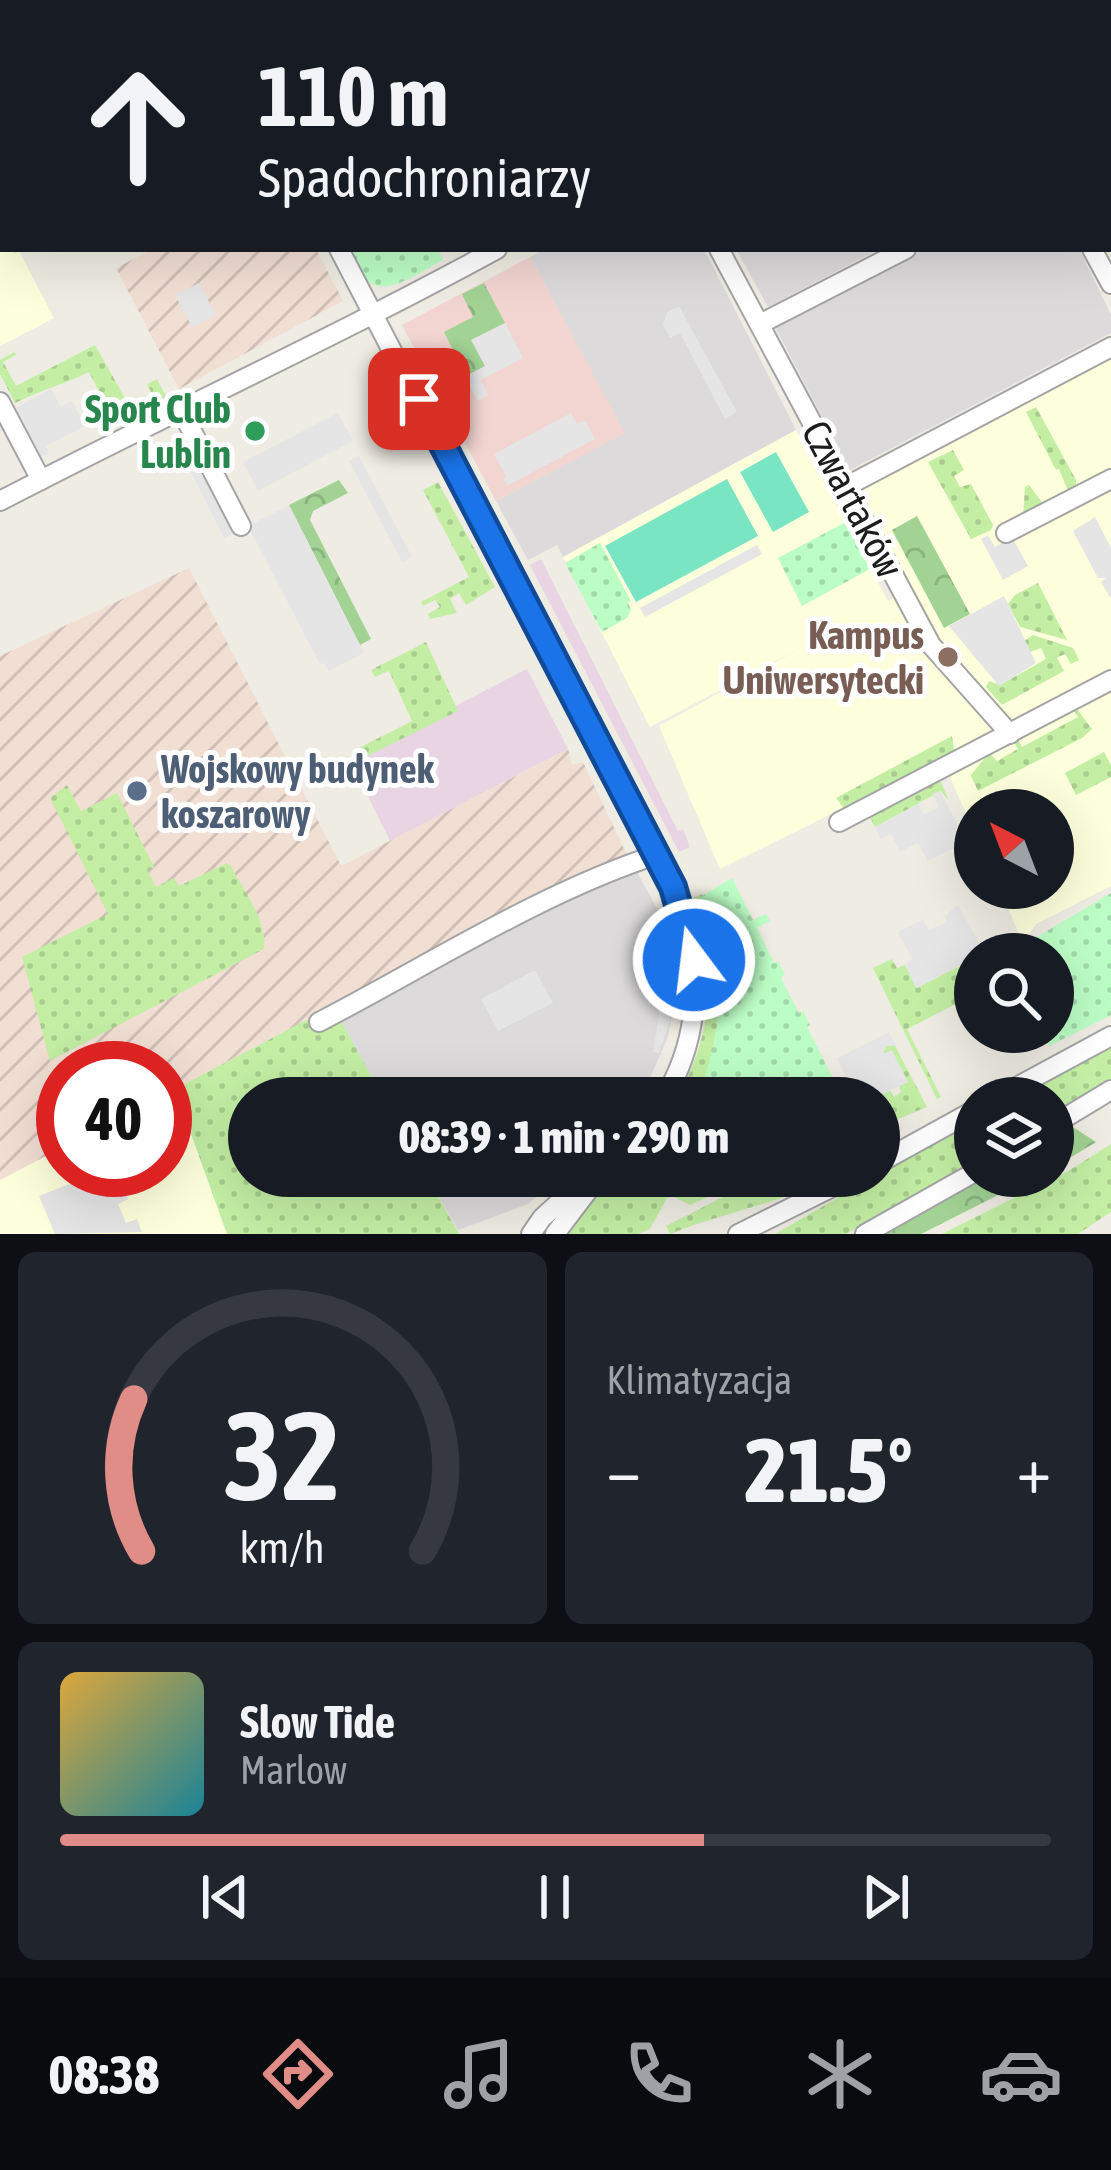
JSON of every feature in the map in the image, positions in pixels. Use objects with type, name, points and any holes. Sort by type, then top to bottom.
[{"type":"street","points":[[341,252],[596,736],[685,921],[696,986],[687,1048],[674,1077]]},
{"type":"street","points":[[0,501],[491,252]]},
{"type":"street","name":"Czwartaków","points":[[721,252],[931,645],[1010,734]]},
{"type":"street","points":[[760,324],[900,252]]},
{"type":"street","points":[[1094,252],[1111,284]]},
{"type":"street","points":[[847,486],[1111,347]]},
{"type":"street","points":[[0,402],[40,480]]},
{"type":"street","points":[[181,410],[241,526]]},
{"type":"street","points":[[1006,533],[1111,478]]},
{"type":"street","points":[[839,822],[1111,680]]},
{"type":"street","points":[[319,1022],[564,892],[627,862],[656,855]]},
{"type":"street","points":[[1035,1077],[1111,1036]]},
{"type":"street","points":[[1074,1113],[1111,1090]]},
{"type":"street","points":[[900,1151],[954,1121]]},
{"type":"street","points":[[865,1234],[954,1184]]},
{"type":"street","points":[[532,1234],[565,1197]]},
{"type":"street","points":[[555,1234],[584,1197]]},
{"type":"street","points":[[737,1234],[812,1197]]},
{"type":"shaded area","points":[[0,252],[20,252],[54,318],[0,346]]},
{"type":"shaded area","points":[[147,252],[318,252],[343,301],[179,389],[116,268]]},
{"type":"shaded area","points":[[539,252],[706,252],[796,430],[563,557],[557,545],[528,560],[496,501],[624,433],[530,257]]},
{"type":"shaded area","points":[[738,252],[873,252],[768,307]]},
{"type":"shaded area","points":[[919,252],[1080,252],[1111,315],[1111,333],[850,470],[775,327]]},
{"type":"shaded area","points":[[530,257],[625,433],[496,501],[402,325]]},
{"type":"shaded area","points":[[199,283],[216,315],[192,327],[175,295]]},
{"type":"shaded area","points":[[679,306],[737,412],[725,419],[680,333],[670,338],[663,325],[667,312]]},
{"type":"shaded area","points":[[505,323],[523,358],[481,380],[488,395],[478,401],[465,377],[485,366],[471,340]]},
{"type":"shaded area","name":"Kampus Uniwersytecki","points":[[1111,357],[1111,886],[1074,905],[1074,789],[955,789],[948,756],[720,869],[659,726],[806,645],[650,727],[563,557],[796,430],[888,601],[912,588],[859,492]]},
{"type":"shaded area","points":[[51,389],[61,407],[72,401],[85,426],[46,446],[49,453],[39,458],[14,409]]},
{"type":"shaded area","points":[[338,413],[353,441],[258,491],[243,462]]},
{"type":"shaded area","points":[[571,413],[577,424],[585,420],[595,439],[507,486],[494,454]]},
{"type":"shaded area","points":[[186,432],[236,532],[224,538],[174,438]]},
{"type":"shaded area","points":[[359,456],[412,557],[402,562],[349,461]]},
{"type":"shaded area","points":[[289,505],[364,653],[329,671],[320,664],[248,526]]},
{"type":"shaded area","points":[[1095,517],[1111,548],[1111,599],[1101,582],[1106,578],[1098,578],[1073,531]]},
{"type":"shaded area","points":[[988,535],[995,547],[1012,537],[1028,566],[1003,580],[981,539]]},
{"type":"shaded area","points":[[757,545],[762,554],[645,617],[640,608]]},
{"type":"shaded area","points":[[541,559],[690,847],[679,852],[530,565]]},
{"type":"shaded area","points":[[189,568],[341,866],[568,749],[572,765],[583,762],[626,853],[192,1080],[192,1041],[36,1041],[36,1161],[0,1180],[0,656]]},
{"type":"shaded area","points":[[1004,596],[1036,663],[999,686],[949,626]]},
{"type":"shaded area","points":[[527,669],[568,749],[390,841],[350,760]]},
{"type":"shaded area","points":[[940,791],[954,818],[954,848],[928,861],[918,843],[900,852],[891,834],[881,839],[875,827],[918,804],[924,815],[939,807],[933,794]]},
{"type":"shaded area","points":[[626,853],[663,919],[678,981],[668,1037],[650,1077],[372,1077],[333,1006]]},
{"type":"shaded area","points":[[960,909],[973,933],[954,933],[954,969],[916,988],[905,965],[912,959],[898,932],[923,920],[929,930],[947,922],[945,916]]},
{"type":"shaded area","name":"Kampus Uniwersytecki","points":[[1008,909],[1066,909],[1036,924],[1030,933],[1019,933]]},
{"type":"shaded area","points":[[671,952],[670,1020],[659,1053],[653,1052],[660,955]]},
{"type":"shaded area","points":[[535,970],[553,1003],[498,1031],[481,999]]},
{"type":"shaded area","points":[[889,1032],[896,1046],[886,1046],[883,1054],[892,1050],[908,1082],[900,1086],[900,1077],[846,1077],[837,1058]]},
{"type":"shaded area","points":[[192,1136],[227,1234],[0,1234],[0,1180],[36,1161],[36,1197],[192,1197]]},
{"type":"shaded area","points":[[39,1197],[127,1197],[118,1204],[126,1223],[137,1219],[142,1232],[55,1234]]},
{"type":"shaded area","points":[[439,1197],[536,1197],[528,1204],[458,1230]]},
{"type":"green space","points":[[350,252],[439,252],[443,260],[397,284],[378,286],[364,276]]},
{"type":"green space","points":[[484,283],[505,323],[472,340],[485,366],[466,376],[444,332],[473,317],[462,294]]},
{"type":"green space","points":[[95,345],[130,407],[153,396],[147,384],[157,379],[167,398],[130,417],[121,413],[99,424],[93,418],[108,409],[89,372],[15,403],[0,374],[0,360],[14,352],[3,362],[16,386]]},
{"type":"green space","points":[[1036,407],[1076,480],[1076,489],[1023,517],[1025,487],[1029,485],[1044,505],[1068,491],[1026,412]]},
{"type":"green space","points":[[953,450],[964,470],[954,476],[960,487],[971,484],[993,525],[971,539],[928,462]]},
{"type":"green space","points":[[776,452],[809,512],[773,532],[740,472]]},
{"type":"green space","points":[[727,479],[758,536],[636,602],[605,546]]},
{"type":"green space","points":[[339,480],[348,493],[313,511],[310,520],[371,639],[360,645],[289,505]]},
{"type":"green space","points":[[438,482],[495,587],[466,605],[459,593],[450,599],[457,613],[430,619],[428,614],[440,607],[435,600],[423,606],[421,602],[469,577],[423,490]]},
{"type":"green space","points":[[917,516],[970,614],[944,628],[892,530]]},
{"type":"green space","points":[[846,522],[870,569],[802,606],[778,558]]},
{"type":"green space","points":[[600,543],[631,601],[627,618],[602,632],[565,563]]},
{"type":"green space","points":[[1038,583],[1067,640],[1020,627],[1008,604]]},
{"type":"green space","points":[[1033,635],[1073,648],[1079,660],[1071,664],[1065,654],[1057,658],[1064,671],[1002,705],[986,687],[989,681],[1000,685],[1046,659],[1041,648],[1030,652],[1024,641]]},
{"type":"green space","points":[[426,642],[458,711],[357,761],[353,751],[412,721],[389,671],[375,677],[371,670]]},
{"type":"green space","points":[[1074,710],[1092,729],[1082,738],[977,789],[967,767],[971,775],[989,753],[997,761],[1018,749],[1013,741],[1018,739],[1022,747],[1078,717]]},
{"type":"green space","points":[[952,736],[955,758],[846,811],[836,798]]},
{"type":"green space","points":[[1104,752],[1111,765],[1111,777],[1076,795],[1065,773]]},
{"type":"green space","points":[[934,780],[941,782],[949,801],[941,791],[875,827],[868,813]]},
{"type":"green space","points":[[67,785],[81,811],[117,793],[154,867],[148,871],[156,887],[174,878],[179,886],[227,863],[258,917],[264,949],[88,1041],[45,1041],[22,957],[108,914],[50,798]]},
{"type":"green space","points":[[732,878],[753,920],[766,914],[770,921],[757,928],[774,963],[778,961],[785,974],[781,978],[799,1013],[803,1011],[832,1077],[705,1077],[718,998],[714,948],[700,897]]},
{"type":"green space","points":[[1111,893],[1111,1015],[1074,1034],[1074,933],[1044,933]]},
{"type":"green space","points":[[702,894],[718,961],[720,1010],[704,1077],[688,1077],[705,1025],[710,973],[693,898]]},
{"type":"green space","points":[[892,959],[897,968],[905,965],[917,988],[954,969],[954,1005],[907,1029],[941,1097],[937,1099],[873,968]]},
{"type":"green space","points":[[333,1006],[372,1077],[228,1077],[228,1197],[439,1197],[459,1234],[227,1234],[192,1136],[192,1080]]},
{"type":"green space","points":[[894,1044],[927,1107],[900,1118],[900,1086],[908,1082],[891,1051],[883,1055],[886,1046]]},
{"type":"green space","points":[[1111,1045],[1111,1081],[1074,1103],[1074,1077],[1052,1077]]},
{"type":"green space","points":[[1074,1128],[1096,1142],[1074,1155]]},
{"type":"green space","points":[[954,1131],[954,1174],[846,1234],[775,1234],[839,1197],[900,1197],[900,1162]]},
{"type":"green space","points":[[1111,1144],[1111,1212],[1078,1234],[942,1234],[1016,1197],[1074,1197],[1074,1167]]},
{"type":"green space","points":[[954,1195],[994,1197],[921,1234],[887,1234]]},
{"type":"green space","points":[[596,1197],[674,1197],[667,1198],[650,1229],[638,1234],[569,1234]]},
{"type":"green space","points":[[674,1197],[708,1197],[690,1205]]},
{"type":"green space","points":[[723,1197],[781,1197],[670,1234],[666,1226]]},
{"type":"place","name":"Sport Club Lublin","points":[[255,431]]},
{"type":"place","name":"Kampus Uniwersytecki","points":[[948,657]]},
{"type":"place","name":"Wojskowy budynek koszarowy","points":[[137,791]]},
{"type":"route","points":[[419,399],[673,887],[694,960]]}]
